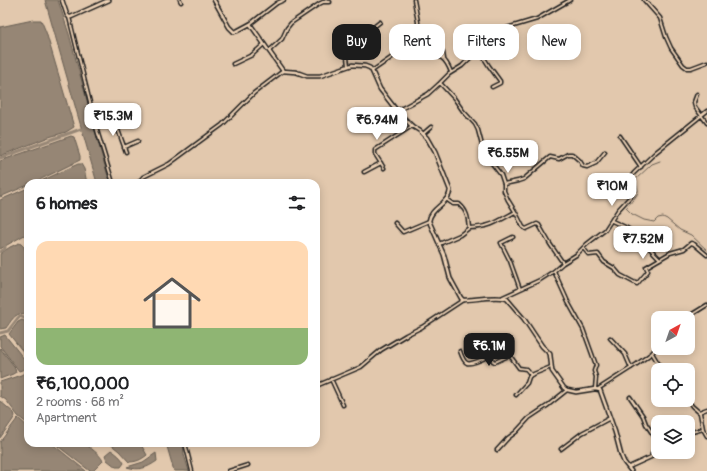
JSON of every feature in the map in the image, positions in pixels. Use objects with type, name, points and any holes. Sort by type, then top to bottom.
[{"type":"street","points":[[62,0],[69,17],[96,126],[112,179]]},
{"type":"street","points":[[69,17],[109,0]]},
{"type":"street","points":[[214,0],[229,27],[234,32],[237,32],[250,24],[284,0]]},
{"type":"street","points":[[414,0],[418,24]]},
{"type":"street","points":[[519,24],[537,19],[570,0]]},
{"type":"street","points":[[644,0],[660,18],[671,48],[683,65],[687,68],[691,68],[707,62]]},
{"type":"street","points":[[269,51],[282,39],[291,23],[319,4],[323,2],[330,2]]},
{"type":"street","points":[[348,66],[347,57],[349,53],[346,48],[380,22]]},
{"type":"street","points":[[250,24],[282,71]]},
{"type":"street","points":[[232,64],[252,55],[264,44]]},
{"type":"street","points":[[372,71],[389,59]]},
{"type":"street","points":[[445,60],[451,72]]},
{"type":"street","points":[[397,111],[423,97],[451,72],[462,66],[467,60]]},
{"type":"street","points":[[485,60],[500,81],[492,87]]},
{"type":"street","points":[[141,179],[170,164],[211,133],[254,93],[282,71],[296,72],[307,76],[320,76],[348,66],[365,66],[372,71],[380,89],[397,111],[412,126],[424,134],[435,152],[450,193],[430,216],[429,221],[444,256],[451,281],[461,298],[464,300]]},
{"type":"street","points":[[440,83],[475,124],[484,153],[501,175],[505,194],[523,227],[526,229],[537,224],[539,225],[563,263]]},
{"type":"street","points":[[697,94],[694,102],[695,107],[707,123]]},
{"type":"street","points":[[320,384],[361,366],[381,350],[422,327],[464,300],[503,298],[554,271],[563,263],[574,257],[589,242],[605,230],[618,210],[632,195],[631,177],[661,148],[707,111]]},
{"type":"street","points":[[96,126],[108,122],[112,128],[117,127],[126,152]]},
{"type":"street","points":[[384,168],[375,154],[376,150],[412,126]]},
{"type":"street","points":[[424,134],[431,127]]},
{"type":"street","points":[[620,136],[641,167]]},
{"type":"street","points":[[124,147],[138,141]]},
{"type":"street","points":[[504,184],[524,179],[550,157],[559,158],[572,154],[583,166],[587,167],[596,163],[605,152]]},
{"type":"street","points":[[364,172],[381,163]]},
{"type":"street","points":[[446,199],[453,204],[461,205],[468,215],[469,228]]},
{"type":"street","points":[[439,244],[461,234],[469,228],[488,226],[515,212]]},
{"type":"street","points":[[395,223],[403,232],[429,221]]},
{"type":"street","points":[[612,221],[636,234],[660,259]]},
{"type":"street","points":[[513,237],[501,243],[510,260],[520,289]]},
{"type":"street","points":[[584,248],[589,255],[598,254],[604,262],[637,284],[648,272],[646,267],[670,253],[684,249],[691,244],[694,244],[707,255]]},
{"type":"street","points":[[554,271],[568,302],[583,329],[596,365],[594,371],[597,389],[601,391],[621,455],[631,471]]},
{"type":"street","points":[[503,298],[510,302],[524,318],[542,346],[550,354],[551,367],[554,374],[567,390],[576,392],[597,389],[632,368],[651,354]]},
{"type":"street","points":[[695,313],[707,306]]},
{"type":"street","points":[[610,338],[625,354],[632,368]]},
{"type":"street","points":[[460,351],[468,363],[474,363],[489,356],[495,362],[509,356],[519,368],[526,369],[532,375]]},
{"type":"street","points":[[516,395],[528,382],[528,378],[551,367]]},
{"type":"street","points":[[332,379],[343,405]]},
{"type":"street","points":[[497,450],[529,418],[567,390]]},
{"type":"street","points":[[630,398],[643,416],[651,432]]},
{"type":"street","points":[[693,407],[699,412],[703,429],[707,436]]},
{"type":"street","points":[[699,412],[707,409]]},
{"type":"street","points":[[561,449],[586,430],[610,418]]},
{"type":"street","points":[[695,431],[703,429]]},
{"type":"street","points":[[186,447],[192,471]]},
{"type":"street","points":[[629,467],[651,457]]},
{"type":"street","points":[[229,471],[248,466]]},
{"type":"shaded area","points":[[45,0],[58,0],[69,34],[109,179],[96,179]]},
{"type":"shaded area","points":[[33,20],[41,20],[46,32],[74,127],[66,132],[0,156],[0,27]]},
{"type":"shaded area","points":[[71,136],[74,137],[80,156],[80,160],[41,179],[24,179],[24,187],[0,197],[0,161]]},
{"type":"shaded area","points":[[81,164],[84,169],[86,179],[46,179]]},
{"type":"shaded area","points":[[24,190],[24,235],[0,249],[0,200]]},
{"type":"shaded area","points":[[19,243],[24,247],[24,314],[17,315],[12,319],[6,328],[0,329],[0,254]]},
{"type":"shaded area","points":[[22,320],[24,321],[24,353],[9,334],[18,322]]},
{"type":"shaded area","points":[[5,335],[24,359],[24,369],[19,371],[0,346],[0,337]]},
{"type":"shaded area","points":[[0,348],[14,366],[16,372],[0,379]]},
{"type":"shaded area","points":[[24,373],[24,421],[18,416],[6,400],[0,396],[0,382]]},
{"type":"shaded area","points":[[0,401],[14,413],[15,416],[0,438]]},
{"type":"shaded area","points":[[18,418],[24,423],[24,447],[56,447],[86,471],[0,471],[0,442]]},
{"type":"shaded area","points":[[59,447],[89,447],[102,458],[103,461],[93,471],[90,471]]},
{"type":"shaded area","points":[[114,447],[142,447],[147,455],[134,462],[129,462]]},
{"type":"shaded area","points":[[167,447],[183,447],[189,471],[174,471]]},
{"type":"shaded area","points":[[111,450],[123,461],[124,463],[121,467],[116,467],[107,460],[105,455]]},
{"type":"shaded area","points":[[156,453],[157,461],[150,465],[139,469],[127,467],[143,462]]},
{"type":"waterway","points":[[0,158],[81,129]]},
{"type":"waterway","points":[[660,161],[652,164],[635,180],[638,193],[626,208],[632,214],[644,220],[654,222],[658,218],[663,217],[667,219],[680,230],[691,235],[707,250]]},
{"type":"waterway","points":[[0,252],[5,249],[5,246]]},
{"type":"waterway","points":[[0,333],[8,331],[20,316],[24,318]]}]
